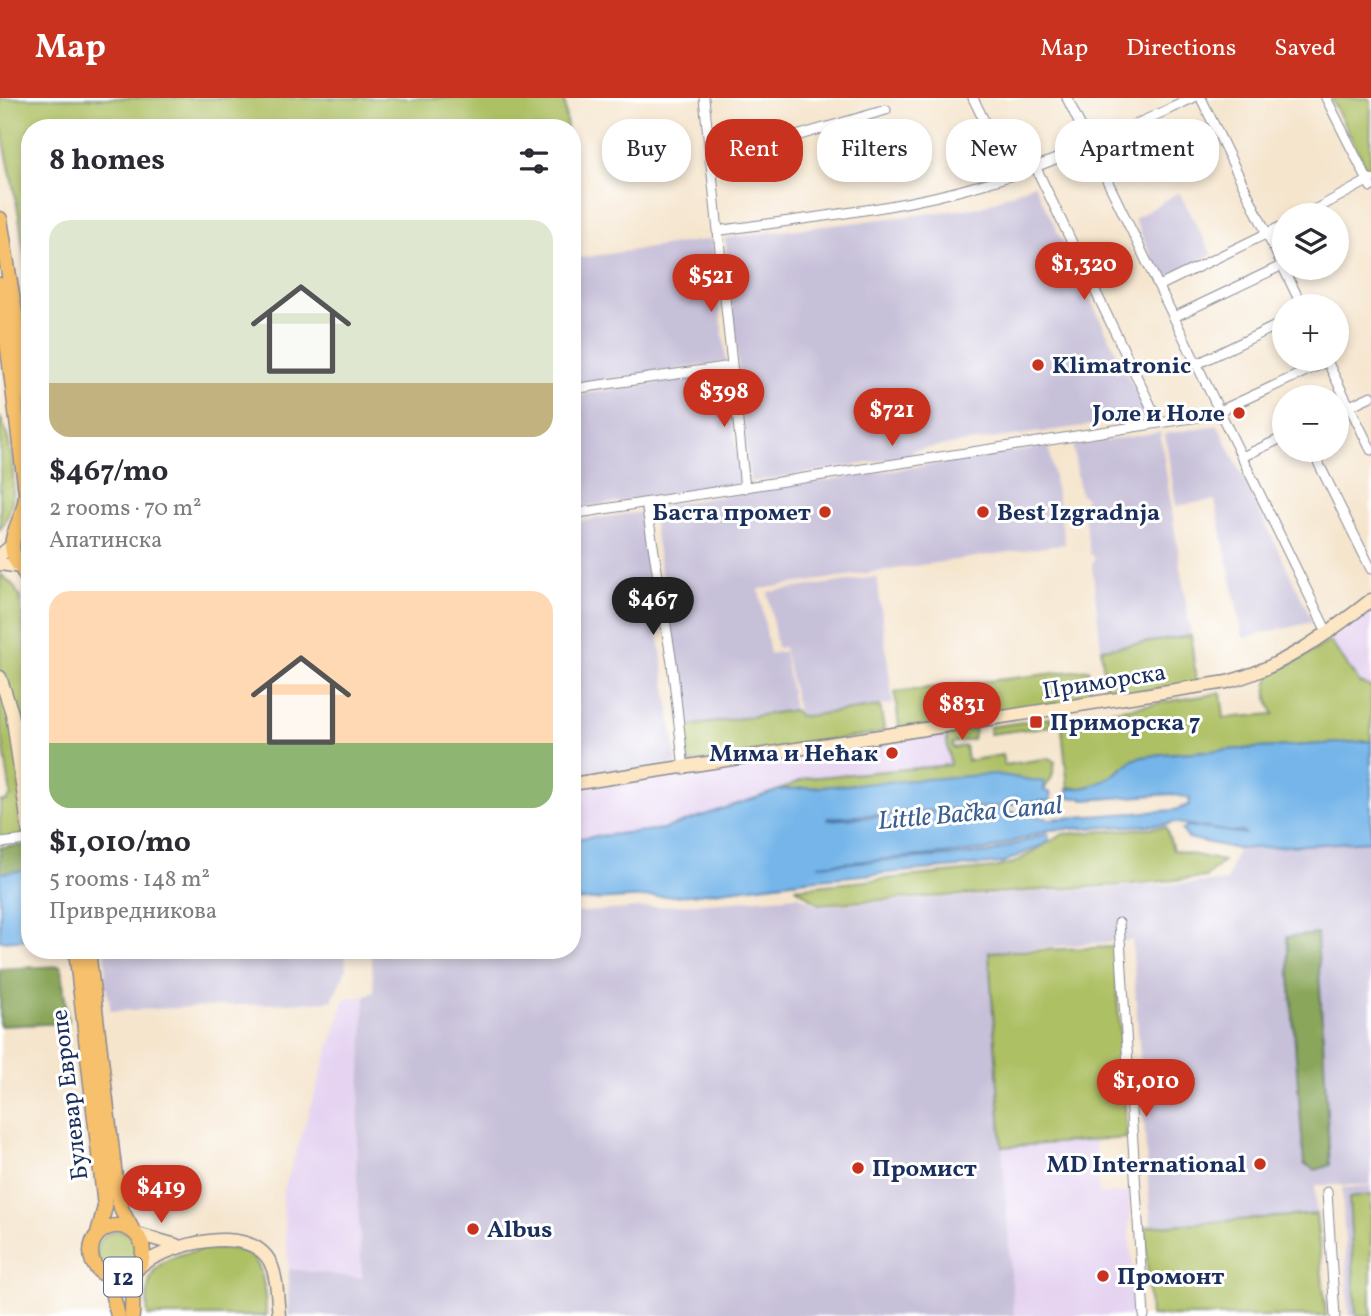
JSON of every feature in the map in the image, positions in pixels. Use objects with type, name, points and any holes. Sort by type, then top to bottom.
[{"type":"main road","points":[[0,219],[21,351]]},
{"type":"main road","points":[[0,285],[21,452]]},
{"type":"main road","points":[[21,527],[5,551],[21,566]]},
{"type":"main road","name":"Булевар Европе","points":[[78,959],[117,1193],[122,1211],[144,1251],[137,1270],[132,1316]]},
{"type":"main road","name":"Булевар Европе","points":[[88,959],[90,1029],[105,1207],[98,1233],[93,1240],[91,1258],[94,1266],[108,1277],[118,1316]]},
{"type":"main road","name":"12","points":[[98,1233],[111,1226],[135,1232]]},
{"type":"main road","name":"12","points":[[108,1277],[121,1278],[137,1270]]},
{"type":"street","points":[[704,98],[706,119]]},
{"type":"street","points":[[973,98],[983,119]]},
{"type":"street","points":[[1067,98],[1077,119]]},
{"type":"street","points":[[1148,119],[1193,98]]},
{"type":"street","points":[[1202,98],[1272,242]]},
{"type":"street","points":[[1326,98],[1370,182],[1329,203]]},
{"type":"street","points":[[803,134],[887,110]]},
{"type":"street","points":[[1041,178],[1159,423]]},
{"type":"street","points":[[712,182],[745,488]]},
{"type":"street","points":[[717,231],[918,200],[988,182]]},
{"type":"street","points":[[1108,182],[1328,634]]},
{"type":"street","points":[[1159,286],[1272,231]]},
{"type":"street","points":[[1174,317],[1272,270]]},
{"type":"street","points":[[1197,364],[1272,329]]},
{"type":"street","points":[[581,388],[732,366]]},
{"type":"street","points":[[581,513],[1159,423],[1220,411],[1304,371]]},
{"type":"street","points":[[1371,396],[1349,407],[1371,450]]},
{"type":"street","points":[[1242,457],[1272,443]]},
{"type":"street","points":[[1318,462],[1371,569]]},
{"type":"street","points":[[646,503],[672,663],[684,769]]},
{"type":"street","points":[[0,564],[21,568]]},
{"type":"street","name":"Приморска","points":[[581,783],[684,769],[1227,682],[1278,664],[1328,634],[1371,600]]},
{"type":"street","points":[[0,677],[12,713],[21,780]]},
{"type":"street","points":[[0,843],[21,841]]},
{"type":"street","points":[[1119,923],[1144,1316]]},
{"type":"street","points":[[1327,1192],[1335,1316]]},
{"type":"street","points":[[135,1232],[177,1245],[245,1242],[265,1254],[274,1273],[279,1316]]},
{"type":"street","points":[[137,1270],[159,1253],[177,1245]]},
{"type":"shaded area","points":[[1034,184],[1148,417],[913,450],[912,456],[750,482],[725,238],[981,207]]},
{"type":"shaded area","points":[[1179,192],[1212,255],[1162,279],[1134,219]]},
{"type":"shaded area","points":[[712,239],[726,362],[581,384],[581,258]]},
{"type":"shaded area","points":[[725,373],[741,484],[581,508],[581,395]]},
{"type":"shaded area","points":[[1218,425],[1313,622],[1243,638],[1215,500],[1176,506],[1165,434]]},
{"type":"shaded area","points":[[1160,432],[1191,636],[1101,649],[1092,565],[1095,557],[1090,554],[1082,503],[1086,499],[1080,493],[1073,446]]},
{"type":"shaded area","points":[[1049,448],[1065,544],[759,589],[770,654],[784,651],[794,710],[690,726],[682,669],[676,669],[651,507]]},
{"type":"shaded area","points":[[641,512],[677,764],[581,778],[581,521]]},
{"type":"shaded area","points":[[877,577],[893,704],[799,717],[784,647],[777,648],[768,592]]},
{"type":"shaded area","points":[[1371,609],[1371,687],[1360,683],[1330,641]]},
{"type":"shaded area","points":[[946,732],[950,765],[807,778],[663,829],[581,838],[581,787]]},
{"type":"shaded area","points":[[1371,841],[1371,1185],[1315,1185],[1316,1214],[1151,1225],[1132,940],[989,952],[1014,1316],[288,1316],[289,1269],[362,1278],[356,1162],[365,997],[374,991],[372,959],[581,959],[581,912],[799,896],[819,906],[1227,881],[1237,849]]},
{"type":"shaded area","points":[[106,959],[345,959],[346,969],[332,1001],[111,1011],[105,978]]},
{"type":"shaded area","points":[[365,997],[356,1162],[362,1279],[289,1269],[282,1196],[345,998]]},
{"type":"shaded area","points":[[1095,1140],[1099,1194],[1130,1192],[1129,1229],[1137,1316],[1014,1316],[1002,1147]]},
{"type":"shaded area","points":[[1371,1186],[1371,1316],[1349,1316],[1342,1188]]},
{"type":"green space","points":[[0,98],[564,98],[566,119],[21,119],[21,230],[0,121]]},
{"type":"green space","points":[[1331,98],[1368,98],[1371,101],[1370,175]]},
{"type":"green space","points":[[0,417],[12,458],[13,490],[7,518],[0,529]]},
{"type":"green space","points":[[0,574],[13,585],[21,605],[21,837],[0,838],[0,801],[6,801],[11,795],[0,722]]},
{"type":"green space","points":[[1191,636],[1196,684],[1107,696],[1101,649]]},
{"type":"green space","points":[[1330,641],[1360,683],[1371,687],[1371,741],[1161,754],[1135,759],[1095,785],[1068,787],[1061,719],[1221,693],[1224,718],[1274,714],[1267,690],[1271,675]]},
{"type":"green space","points":[[1089,669],[1090,693],[1087,700],[903,729],[899,727],[895,692]]},
{"type":"green space","points":[[880,706],[884,729],[879,733],[688,763],[684,730],[690,726],[794,710],[799,717]]},
{"type":"green space","points":[[1051,718],[1052,726],[989,734],[990,727]]},
{"type":"green space","points":[[975,729],[973,739],[952,743],[953,748],[965,746],[967,761],[1002,755],[1004,765],[1049,758],[1055,762],[1052,777],[1044,790],[1044,782],[779,790],[807,778],[950,765],[946,732]]},
{"type":"green space","points":[[1166,827],[1173,850],[1223,861],[1206,877],[1123,885],[819,904],[796,888],[995,868],[1014,863],[1063,834]]},
{"type":"green space","points":[[21,846],[21,871],[0,873],[0,847]]},
{"type":"green space","points":[[1317,934],[1330,1165],[1316,1170],[1304,1164],[1287,937]]},
{"type":"green space","points":[[1114,947],[1127,1138],[1002,1147],[989,952]]},
{"type":"green space","points":[[61,966],[68,1023],[0,1026],[0,969]]},
{"type":"green space","points":[[1371,1195],[1371,1316],[1356,1316],[1349,1198]]},
{"type":"green space","points":[[1316,1214],[1326,1316],[1150,1316],[1145,1227]]},
{"type":"green space","points":[[118,1231],[133,1237],[139,1252],[133,1267],[118,1273],[103,1267],[97,1252],[103,1237]]},
{"type":"green space","points":[[203,1249],[237,1249],[254,1258],[262,1276],[266,1316],[148,1316],[149,1286],[157,1268],[165,1261]]},
{"type":"water","name":"Little Bačka Canal","points":[[1371,741],[1371,841],[1237,849],[1188,838],[1182,830],[1188,826],[1245,834],[1243,831],[1231,832],[1171,822],[1048,830],[988,850],[818,865],[989,853],[1048,833],[1049,842],[1002,863],[807,880],[690,895],[581,901],[581,838],[663,829],[779,790],[995,774],[1044,782],[1044,791],[1050,792],[1051,800],[828,820],[998,809],[1049,819],[1175,810],[1189,805],[1190,799],[1172,794],[1083,800],[1068,798],[1067,789],[1095,785],[1133,760],[1161,754]]},
{"type":"water","points":[[21,871],[21,940],[0,941],[0,873]]},
{"type":"place","name":"Klimatronic","points":[[1038,365]]},
{"type":"place","name":"Јоле и Ноле","points":[[1239,413]]},
{"type":"place","name":"Баста промет","points":[[825,512]]},
{"type":"place","name":"Best Izgradnja","points":[[983,512]]},
{"type":"place","name":"Приморска 7","points":[[1036,722]]},
{"type":"place","name":"Мима и Нећак","points":[[892,753]]},
{"type":"place","name":"MD International","points":[[1260,1164]]},
{"type":"place","name":"Промист","points":[[858,1168]]},
{"type":"place","name":"Albus","points":[[473,1229]]},
{"type":"place","name":"Промонт","points":[[1103,1276]]}]
